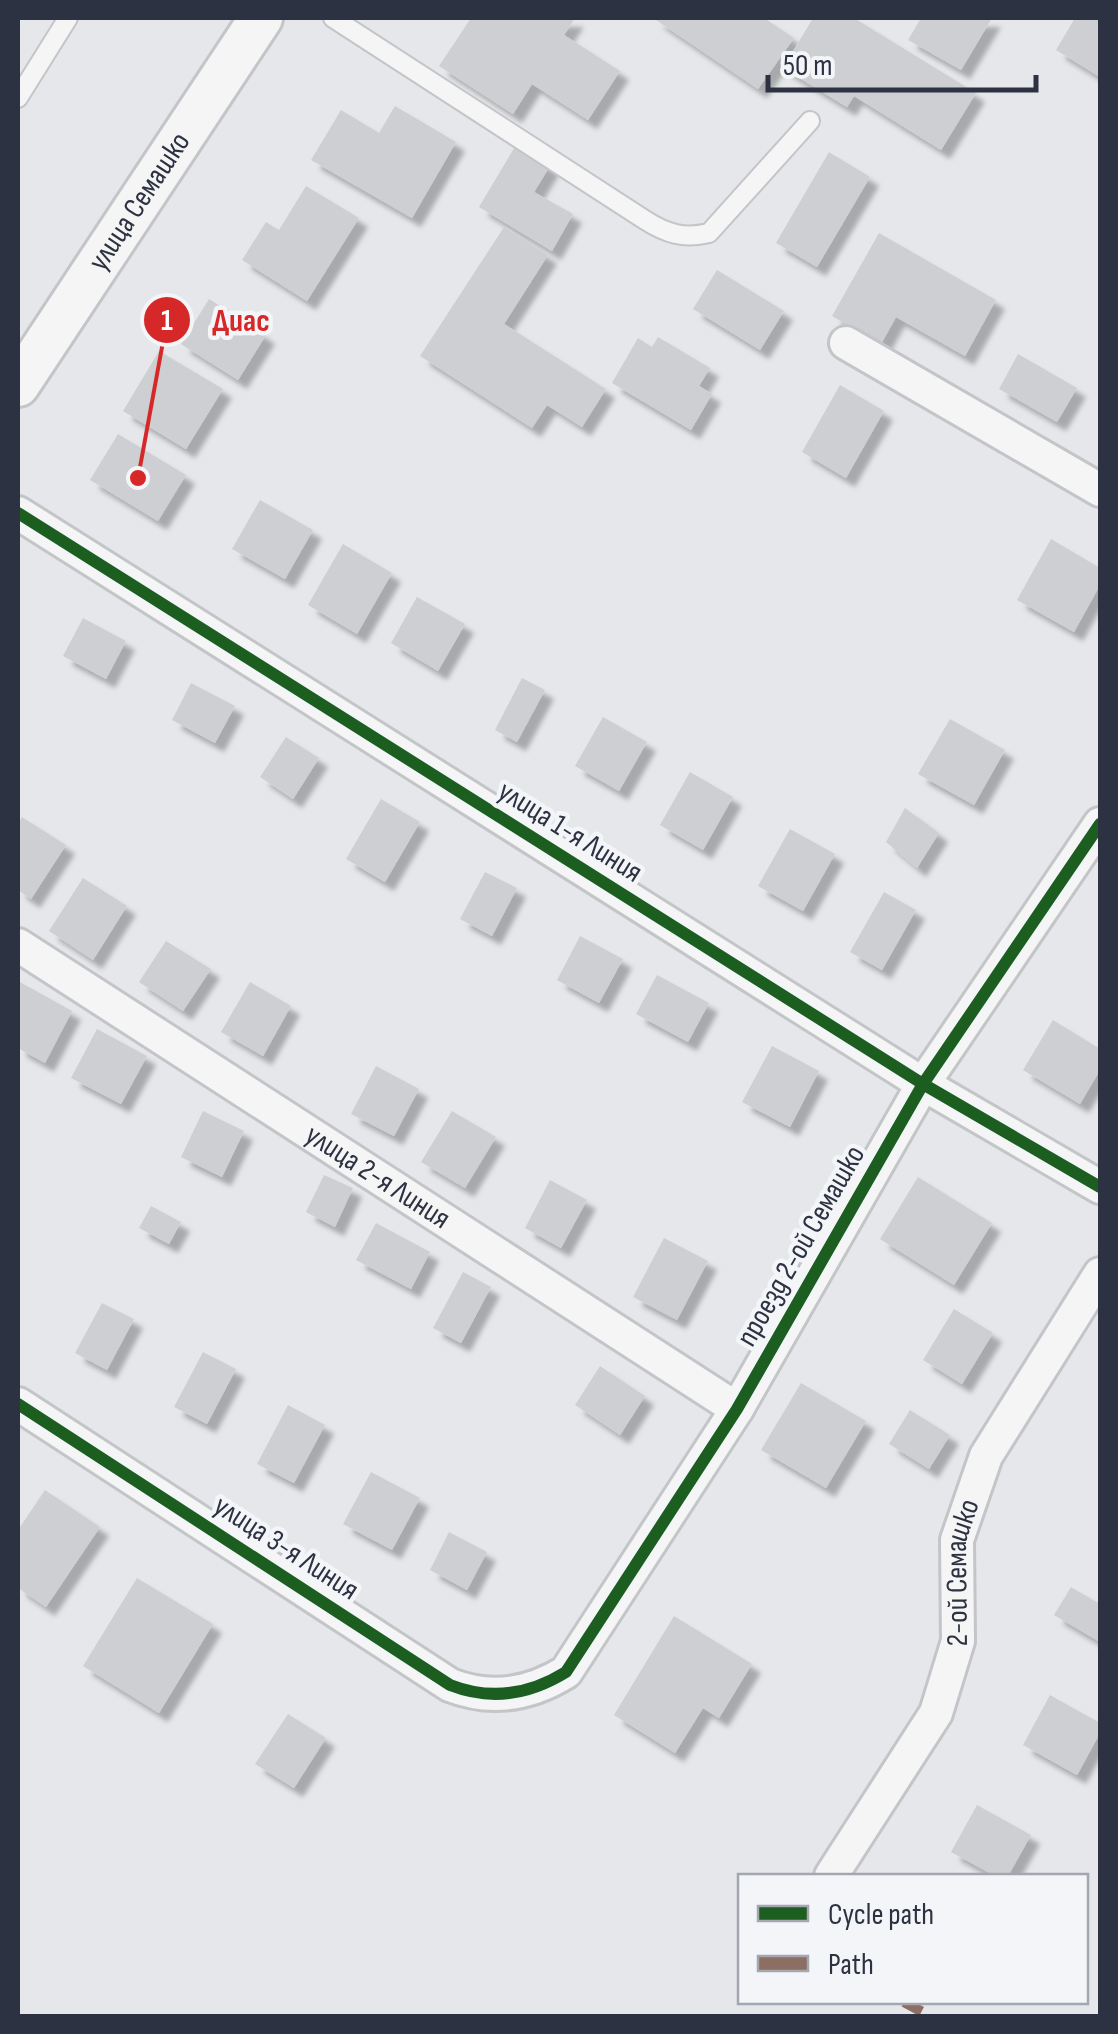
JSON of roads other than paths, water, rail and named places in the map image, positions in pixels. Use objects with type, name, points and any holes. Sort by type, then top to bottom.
[{"type":"street","name":"улица Семашко","points":[[18,384],[261,18]]},
{"type":"street","points":[[846,343],[1100,490]]},
{"type":"street","name":"улица 1-я Линия","points":[[18,513],[923,1084],[1100,1187]]},
{"type":"street","name":"проезд 2-ой Семашко","points":[[540,1688],[566,1672],[736,1409],[923,1084],[1100,824]]},
{"type":"street","name":"улица 2-я Линия","points":[[18,944],[736,1409]]},
{"type":"street","name":"2-ой Семашко","points":[[833,1874],[936,1713],[958,1641],[957,1540],[986,1456],[1100,1274]]},
{"type":"street","name":"улица 3-я Линия","points":[[18,1404],[450,1685],[475,1695],[540,1688]]},
{"type":"lane","points":[[18,98],[68,18]]},
{"type":"lane","points":[[333,18],[672,234],[692,237],[709,233],[810,120]]},
{"type":"place","name":"Диас","points":[[138,478]]}]
